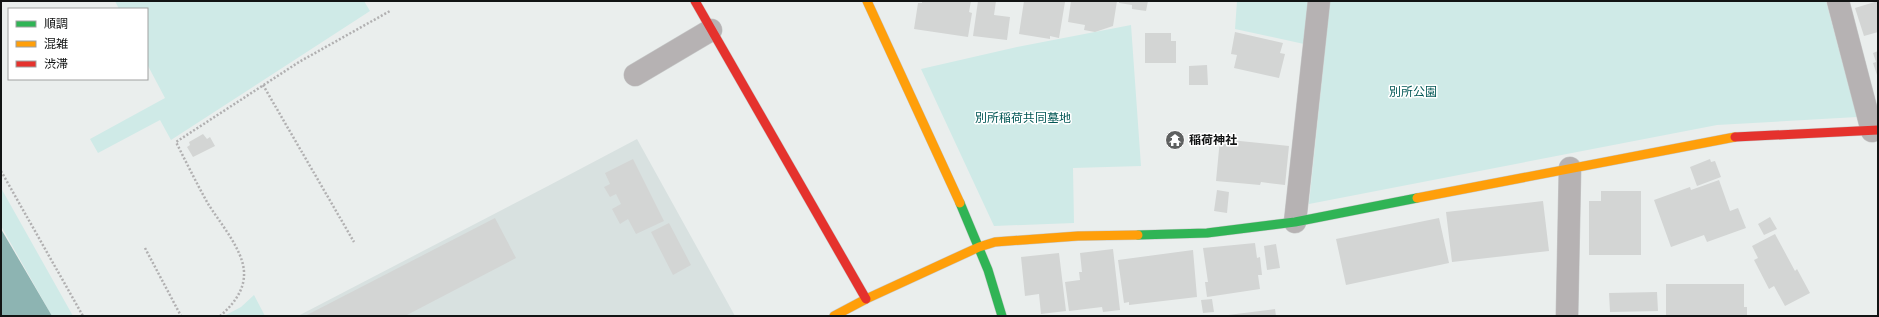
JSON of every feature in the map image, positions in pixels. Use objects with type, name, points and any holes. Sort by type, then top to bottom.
[{"type":"street","points":[[695,1],[866,299]]},
{"type":"street","points":[[867,1],[911,93],[979,247],[1000,302],[1002,316]]},
{"type":"street","points":[[1295,222],[1319,1]]},
{"type":"street","points":[[834,316],[866,299],[979,247],[995,242],[1078,236],[1207,233],[1295,222],[1743,135],[1875,131],[1838,1]]},
{"type":"street","points":[[635,74],[711,30]]},
{"type":"street","points":[[1567,316],[1570,168]]},
{"type":"path","points":[[220,316],[237,300],[241,288],[244,273],[240,255],[194,178],[176,142],[299,62],[390,11]]},
{"type":"path","points":[[263,86],[354,242]]},
{"type":"path","points":[[1,171],[83,316]]},
{"type":"path","points":[[145,248],[181,316]]},
{"type":"shaded area","points":[[637,139],[735,316],[298,316],[548,186]]},
{"type":"shaded area","points":[[1,229],[52,316],[1,316]]},
{"type":"green space","points":[[115,1],[364,1],[370,11],[171,140],[160,120],[98,153],[90,139],[165,98],[148,66],[148,8],[118,8]]},
{"type":"green space","points":[[1237,1],[1308,1],[1304,44],[1235,29]]},
{"type":"green space","name":"別所公園","points":[[1330,1],[1826,1],[1857,117],[1717,125],[1309,204]]},
{"type":"green space","name":"別所稲荷共同墓地","points":[[1131,25],[1141,166],[1073,168],[1074,223],[994,226],[921,69],[1017,47]]},
{"type":"green space","points":[[1,188],[73,316],[52,316],[1,226]]},
{"type":"green space","points":[[254,295],[265,316],[224,316],[241,307]]},
{"type":"building","points":[[922,1],[971,1],[969,12],[972,13],[968,37],[914,29],[918,3],[922,3]]},
{"type":"building","points":[[978,1],[996,1],[994,15],[1010,17],[1007,40],[973,36]]},
{"type":"building","points":[[1024,1],[1065,2],[1059,38],[1050,36],[1050,39],[1019,34]]},
{"type":"building","points":[[1071,1],[1117,1],[1113,26],[1095,32],[1084,30],[1085,25],[1068,22]]},
{"type":"building","points":[[1119,1],[1148,1],[1146,11],[1132,9],[1132,5],[1119,3]]},
{"type":"building","points":[[1878,1],[1878,32],[1864,36],[1855,8]]},
{"type":"building","points":[[1235,32],[1283,43],[1280,53],[1285,54],[1279,78],[1234,68],[1237,55],[1231,54]]},
{"type":"building","points":[[1145,33],[1171,33],[1171,41],[1176,41],[1176,63],[1145,63]]},
{"type":"building","points":[[1878,51],[1878,78],[1873,63],[1876,62],[1873,53]]},
{"type":"building","points":[[1207,65],[1208,85],[1189,85],[1189,66]]},
{"type":"building","points":[[203,134],[207,139],[210,137],[215,146],[193,157],[187,147],[190,145],[189,142]]},
{"type":"building","points":[[1220,139],[1289,146],[1285,185],[1261,182],[1260,185],[1216,181]]},
{"type":"building","points":[[633,159],[664,221],[636,234],[628,219],[620,224],[612,209],[621,204],[616,194],[610,197],[604,187],[610,184],[605,173]]},
{"type":"building","points":[[1710,159],[1711,162],[1715,161],[1721,177],[1697,186],[1690,167]]},
{"type":"building","points":[[1719,180],[1730,211],[1738,208],[1746,228],[1707,242],[1704,235],[1671,247],[1654,200],[1690,187],[1691,190]]},
{"type":"building","points":[[1217,190],[1229,192],[1227,213],[1214,211]]},
{"type":"building","points":[[1601,191],[1641,191],[1641,255],[1589,255],[1589,201],[1601,201]]},
{"type":"building","points":[[1543,201],[1549,251],[1452,262],[1446,212]]},
{"type":"building","points":[[1770,217],[1777,229],[1764,235],[1758,224]]},
{"type":"building","points":[[495,218],[516,258],[405,316],[305,316]]},
{"type":"building","points":[[1439,218],[1449,263],[1346,285],[1336,239]]},
{"type":"building","points":[[669,223],[691,265],[673,275],[651,232]]},
{"type":"building","points":[[1775,234],[1795,271],[1797,269],[1810,293],[1785,306],[1774,286],[1769,289],[1754,260],[1758,258],[1752,246]]},
{"type":"building","points":[[1255,243],[1257,258],[1260,257],[1262,275],[1258,275],[1260,289],[1207,297],[1205,282],[1208,282],[1203,248]]},
{"type":"building","points":[[1276,244],[1280,268],[1267,270],[1264,246]]},
{"type":"building","points":[[1113,249],[1120,310],[1103,312],[1102,307],[1069,311],[1065,282],[1080,280],[1079,272],[1082,272],[1080,253]]},
{"type":"building","points":[[1193,250],[1197,297],[1129,305],[1129,302],[1124,303],[1118,260]]},
{"type":"building","points":[[1059,253],[1066,311],[1041,314],[1039,294],[1025,296],[1021,257]]},
{"type":"building","points":[[1666,284],[1744,284],[1744,307],[1747,307],[1747,316],[1666,316]]},
{"type":"building","points":[[1657,292],[1658,311],[1610,312],[1609,293]]},
{"type":"building","points":[[1212,299],[1214,312],[1203,313],[1201,300]]},
{"type":"building","points":[[1275,309],[1276,316],[1228,316],[1228,315]]},
{"type":"traffic: fast","points":[[1138,235],[1207,233],[1295,222],[1417,198]]},
{"type":"traffic: fast","points":[[960,203],[988,270],[1002,316]]},
{"type":"traffic: slow","points":[[867,1],[960,203]]},
{"type":"traffic: slow","points":[[1417,198],[1735,137]]},
{"type":"traffic: slow","points":[[834,316],[866,299],[979,247],[995,242],[1078,236],[1138,235]]},
{"type":"traffic: jam","points":[[695,1],[866,299]]},
{"type":"traffic: jam","points":[[1735,137],[1878,130]]},
{"type":"place","name":"稲荷神社","points":[[1175,140]]}]
